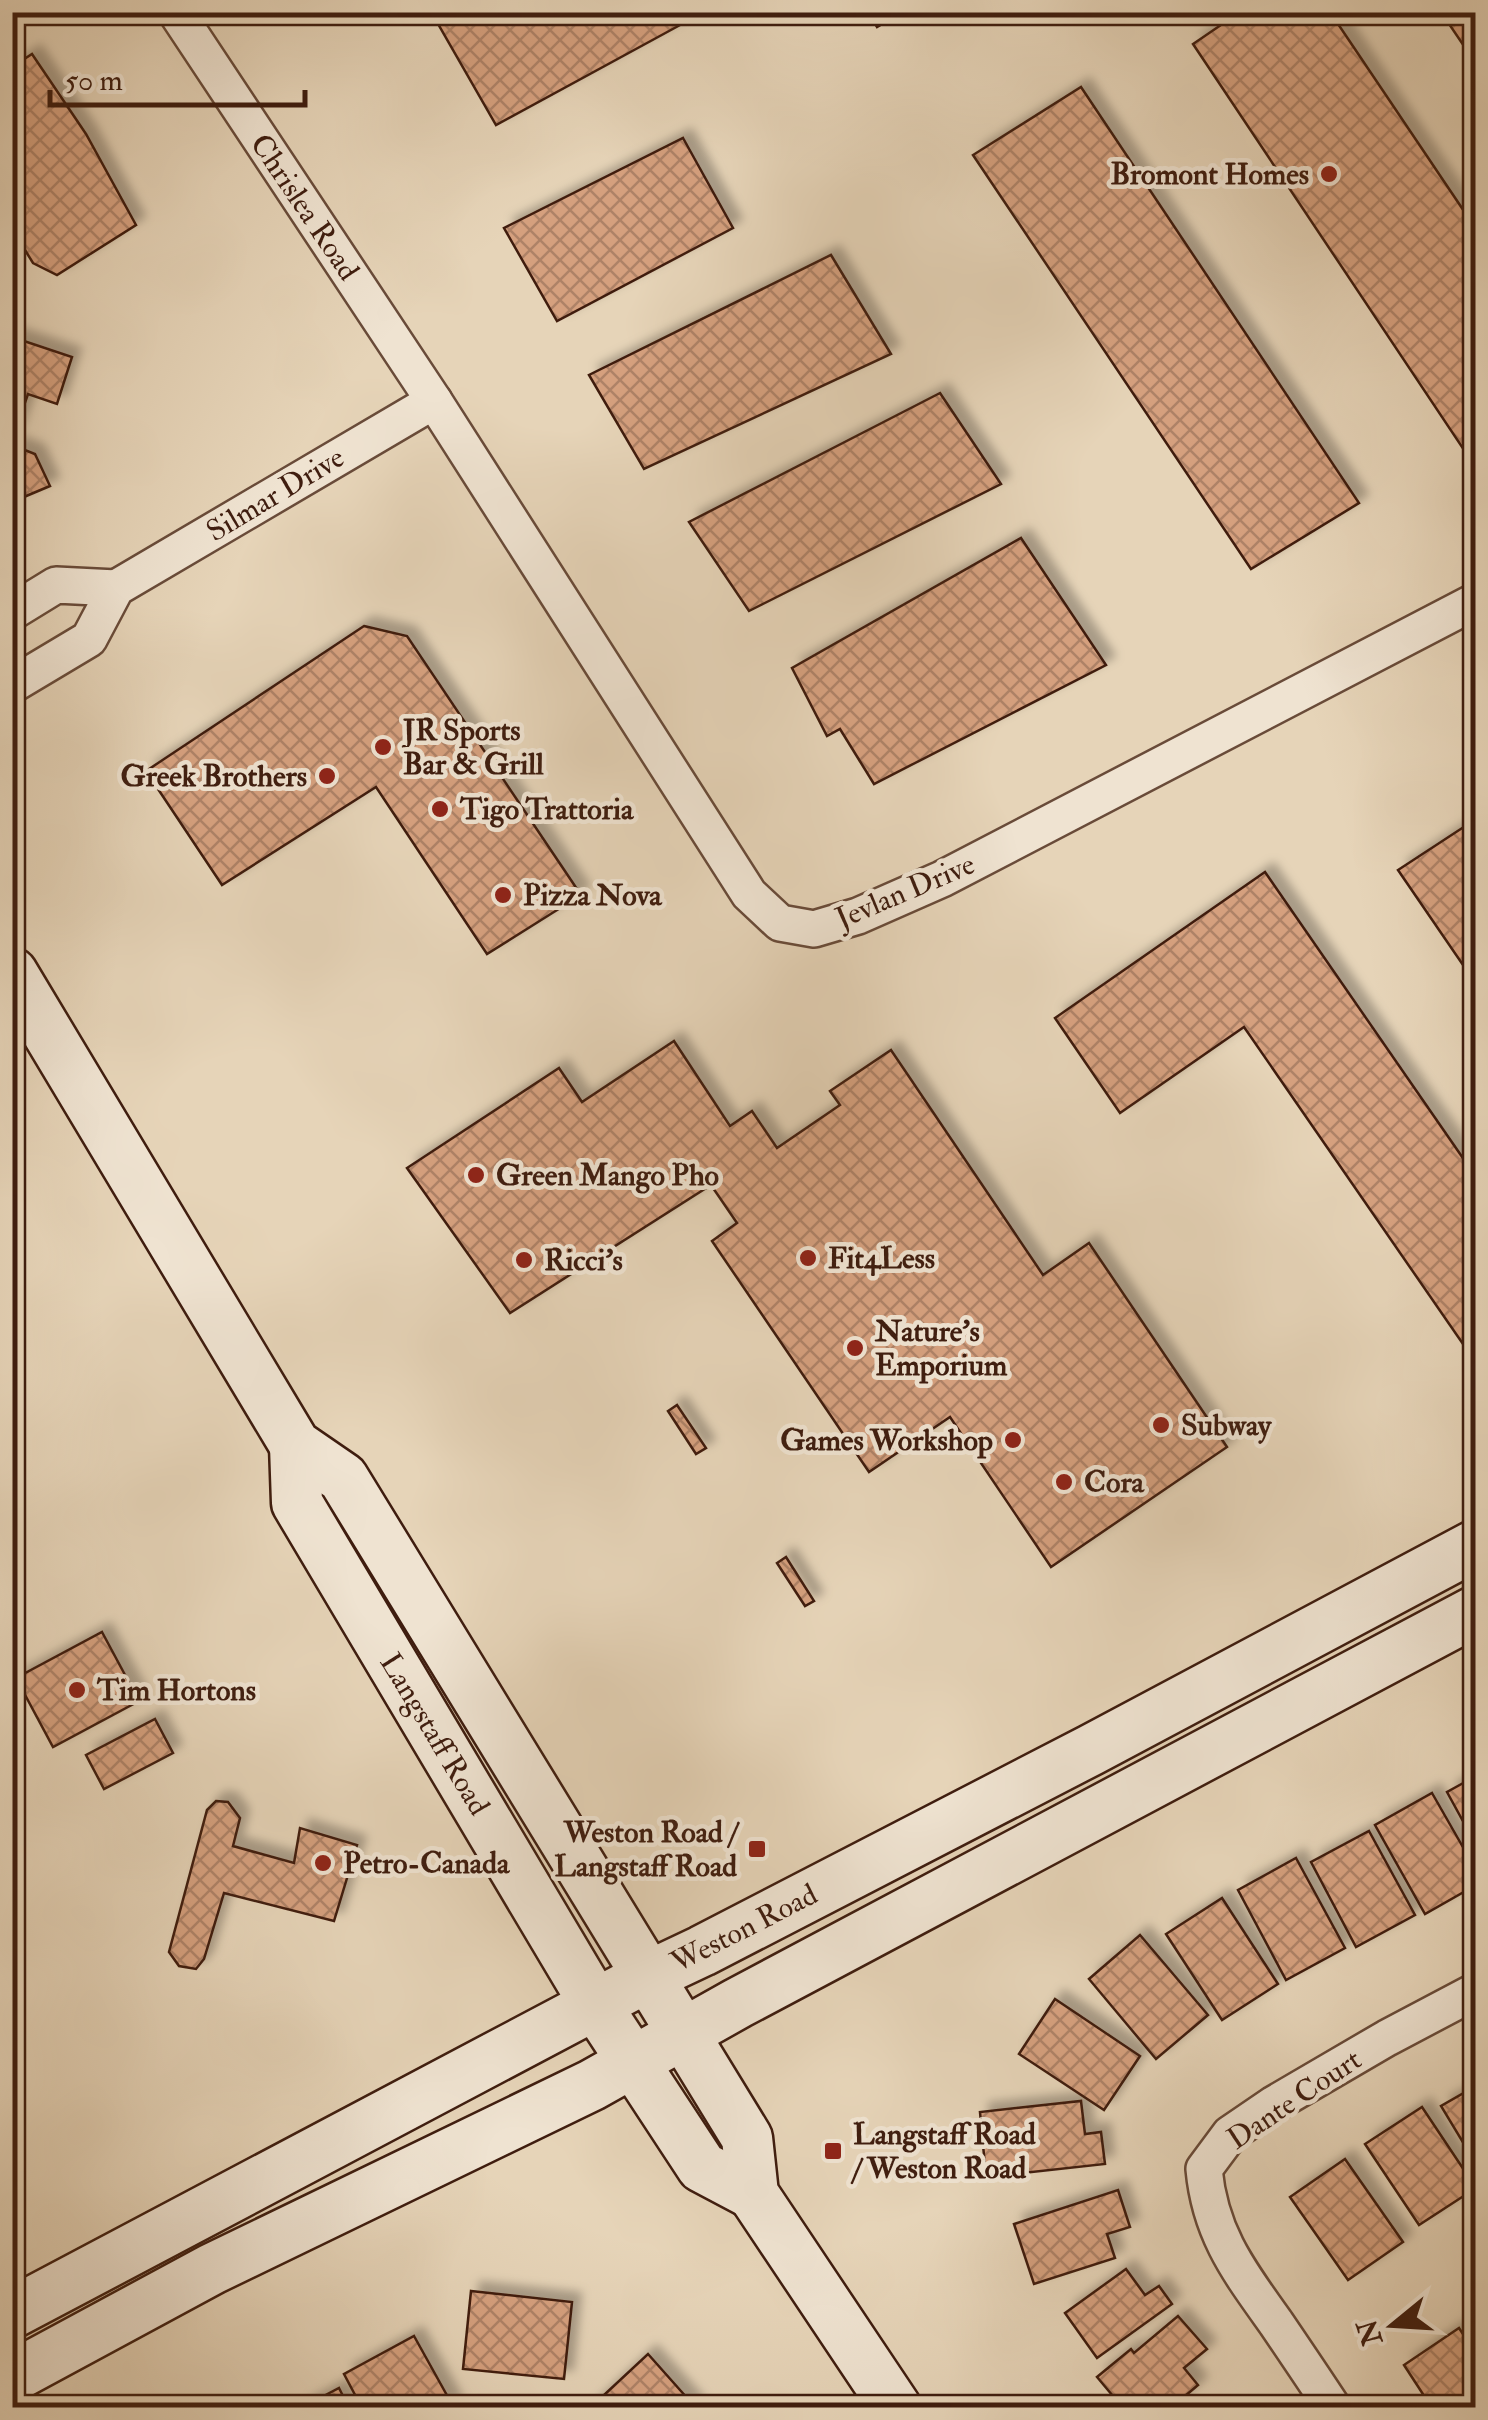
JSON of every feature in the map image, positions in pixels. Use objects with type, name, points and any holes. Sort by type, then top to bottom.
[{"type":"main road","name":"Langstaff Road","points":[[12,973],[295,1445],[343,1478],[747,2138],[753,2194],[896,2408]]},
{"type":"main road","name":"Langstaff Road","points":[[295,1445],[297,1502],[595,2004],[702,2167],[753,2194]]},
{"type":"main road","name":"Weston Road","points":[[12,2313],[646,1977],[1073,1759],[1476,1545]]},
{"type":"main road","name":"Weston Road","points":[[12,2377],[212,2269],[634,2062],[756,1993],[1476,1611]]},
{"type":"street","name":"Chrislea Road","points":[[176,12],[434,401]]},
{"type":"street","name":"Silmar Drive","points":[[116,588],[434,401]]},
{"type":"street","name":"Jevlan Drive","points":[[434,401],[749,894],[780,924],[814,929],[858,916],[942,879],[1476,601]]},
{"type":"street","points":[[12,612],[56,585],[116,588],[89,639],[12,685]]},
{"type":"street","name":"Dante Court","points":[[1333,2408],[1232,2261],[1210,2206],[1204,2168],[1230,2134],[1274,2104],[1476,1991]]},
{"type":"building","points":[[704,12],[496,125],[433,15]]},
{"type":"building","points":[[868,12],[903,12],[877,27]]},
{"type":"building","points":[[1240,12],[1330,12],[1476,229],[1476,460],[1472,462],[1193,44]]},
{"type":"building","points":[[1441,12],[1476,12],[1476,64]]},
{"type":"building","points":[[32,54],[86,134],[136,225],[57,275],[33,263],[12,229],[12,67]]},
{"type":"building","points":[[1081,87],[1359,503],[1251,569],[973,155]]},
{"type":"building","points":[[683,138],[733,228],[557,321],[504,228]]},
{"type":"building","points":[[831,255],[891,354],[644,469],[589,375]]},
{"type":"building","points":[[12,337],[72,357],[57,404],[28,394],[12,440]]},
{"type":"building","points":[[940,393],[1001,484],[749,611],[689,522]]},
{"type":"building","points":[[12,445],[35,454],[50,486],[12,502]]},
{"type":"building","points":[[1021,538],[1106,665],[874,784],[840,729],[827,736],[792,668]]},
{"type":"building","points":[[364,626],[407,636],[581,895],[487,954],[376,787],[222,885],[146,771]]},
{"type":"building","points":[[1476,819],[1476,984],[1398,870]]},
{"type":"building","points":[[1265,872],[1476,1177],[1476,1335],[1463,1344],[1244,1027],[1120,1113],[1055,1018]]},
{"type":"building","points":[[674,1041],[730,1126],[752,1111],[777,1148],[840,1105],[830,1091],[891,1050],[1043,1275],[1089,1243],[1227,1447],[1051,1567],[950,1417],[869,1472],[712,1241],[737,1223],[711,1185],[510,1313],[407,1168],[559,1068],[582,1102]]},
{"type":"building","points":[[677,1405],[706,1448],[696,1454],[668,1411]]},
{"type":"building","points":[[786,1557],[814,1601],[805,1606],[777,1563]]},
{"type":"building","name":"Tim Hortons","points":[[102,1632],[139,1701],[53,1747],[16,1678]]},
{"type":"building","points":[[155,1719],[173,1753],[104,1789],[86,1755]]},
{"type":"building","points":[[1476,1776],[1476,1845],[1447,1792]]},
{"type":"building","points":[[1432,1793],[1476,1870],[1476,1885],[1425,1914],[1375,1825]]},
{"type":"building","points":[[216,1801],[228,1802],[240,1818],[233,1846],[294,1863],[300,1828],[357,1845],[334,1921],[224,1893],[204,1959],[196,1969],[179,1966],[169,1952],[207,1810]]},
{"type":"building","points":[[1369,1831],[1415,1915],[1356,1947],[1311,1862]]},
{"type":"building","points":[[1296,1858],[1345,1948],[1286,1980],[1238,1890]]},
{"type":"building","points":[[1222,1898],[1278,1984],[1222,2020],[1166,1934]]},
{"type":"building","points":[[1140,1935],[1208,2015],[1156,2059],[1089,1979]]},
{"type":"building","points":[[1055,1999],[1140,2056],[1104,2110],[1019,2054]]},
{"type":"building","points":[[1476,2086],[1476,2164],[1441,2106]]},
{"type":"building","points":[[1081,2101],[1085,2134],[1101,2132],[1105,2164],[986,2177],[980,2112]]},
{"type":"building","points":[[1422,2107],[1476,2188],[1419,2225],[1365,2144]]},
{"type":"building","points":[[1345,2159],[1403,2242],[1348,2280],[1290,2197]]},
{"type":"building","points":[[1118,2190],[1130,2227],[1107,2234],[1115,2258],[1034,2284],[1014,2224]]},
{"type":"building","points":[[1126,2269],[1145,2295],[1159,2286],[1172,2304],[1097,2358],[1065,2313]]},
{"type":"building","points":[[471,2291],[572,2302],[564,2379],[463,2369]]},
{"type":"building","points":[[1178,2316],[1207,2349],[1184,2368],[1198,2385],[1171,2408],[1123,2408],[1097,2377],[1131,2349],[1134,2353]]},
{"type":"building","points":[[1459,2328],[1476,2354],[1476,2408],[1432,2408],[1404,2365]]},
{"type":"building","points":[[414,2336],[454,2408],[362,2408],[344,2374]]},
{"type":"building","points":[[648,2354],[696,2408],[590,2408]]},
{"type":"building","points":[[339,2388],[349,2408],[301,2408]]},
{"type":"place","name":"Bromont Homes","points":[[1329,174]]},
{"type":"place","name":"JR Sports Bar & Grill","points":[[383,747]]},
{"type":"place","name":"Greek Brothers","points":[[327,776]]},
{"type":"place","name":"Tigo Trattoria","points":[[440,809]]},
{"type":"place","name":"Pizza Nova","points":[[503,895]]},
{"type":"place","name":"Green Mango Pho","points":[[476,1175]]},
{"type":"place","name":"Fit4Less","points":[[808,1258]]},
{"type":"place","name":"Ricci's","points":[[524,1260]]},
{"type":"place","name":"Nature's Emporium","points":[[855,1348]]},
{"type":"place","name":"Subway","points":[[1161,1425]]},
{"type":"place","name":"Games Workshop","points":[[1013,1440]]},
{"type":"place","name":"Cora","points":[[1064,1482]]},
{"type":"place","name":"Tim Hortons","points":[[77,1690]]},
{"type":"place","name":"Weston Road / Langstaff Road","points":[[757,1849]]},
{"type":"place","name":"Petro-Canada","points":[[323,1863]]},
{"type":"place","name":"Langstaff Road / Weston Road","points":[[833,2151]]}]
